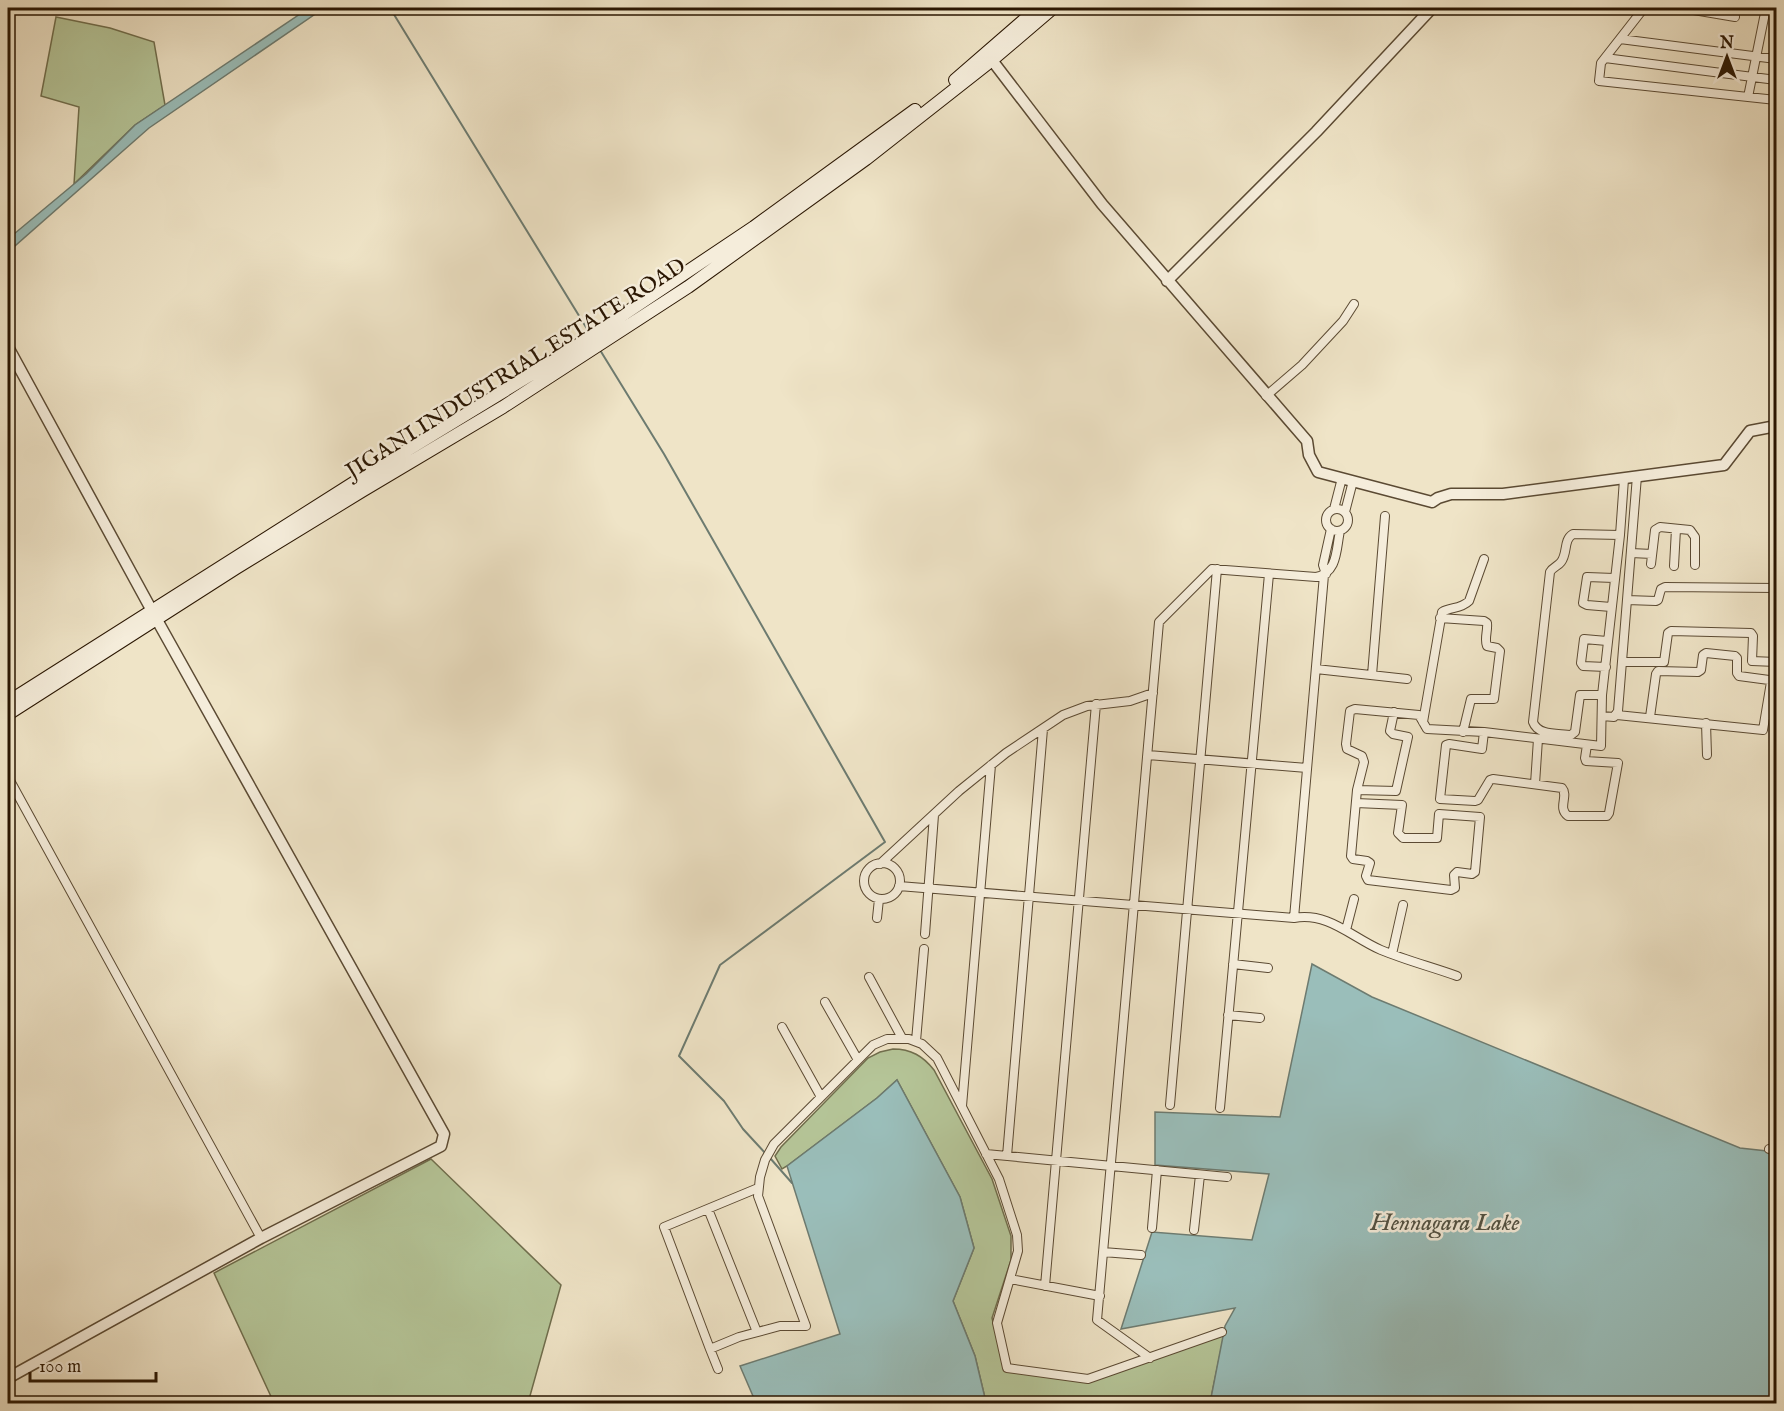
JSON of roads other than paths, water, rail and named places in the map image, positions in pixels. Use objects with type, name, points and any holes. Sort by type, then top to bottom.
[{"type":"main road","name":"JIGANI INDUSTRIAL ESTATE ROAD","points":[[989,56],[1038,8]]},
{"type":"main road","name":"JIGANI INDUSTRIAL ESTATE ROAD","points":[[8,702],[500,409],[860,152],[1053,8]]},
{"type":"main road","name":"JIGANI INDUSTRIAL ESTATE ROAD","points":[[8,714],[154,615]]},
{"type":"street","points":[[1167,281],[1316,132],[1432,8]]},
{"type":"street","points":[[1644,8],[1603,61],[1599,81],[1776,100]]},
{"type":"street","points":[[1682,8],[1735,17]]},
{"type":"street","points":[[1748,97],[1765,11]]},
{"type":"street","points":[[1620,39],[1776,59]]},
{"type":"street","points":[[989,56],[1102,204],[1307,441],[1309,454],[1318,472],[1432,502],[1451,494],[1503,494],[1724,465],[1750,431],[1776,426]]},
{"type":"street","points":[[1603,61],[1776,80]]},
{"type":"street","points":[[1266,396],[1302,365],[1343,321],[1354,304]]},
{"type":"street","points":[[8,347],[154,615],[444,1134],[441,1146],[261,1238],[8,1378]]},
{"type":"street","points":[[1617,715],[1638,477]]},
{"type":"street","points":[[1334,509],[1342,478]]},
{"type":"street","points":[[1439,814],[1480,817],[1475,872],[1472,874],[1457,872],[1454,875],[1455,888],[1451,890],[1368,880],[1366,876],[1370,863],[1353,859],[1351,856],[1357,790],[1364,762],[1362,756],[1347,748],[1350,711],[1354,709],[1419,715],[1427,729],[1484,732],[1601,746],[1602,695],[1624,478]]},
{"type":"street","points":[[1345,512],[1353,481]]},
{"type":"street","points":[[1341,509],[1348,517],[1348,524],[1335,530],[1327,526],[1325,519],[1328,512],[1341,509]]},
{"type":"street","points":[[1372,675],[1385,516]]},
{"type":"street","points":[[1651,564],[1657,528],[1690,530],[1695,537],[1695,565]]},
{"type":"street","points":[[1602,695],[1580,695],[1575,732],[1571,735],[1540,731],[1535,727],[1533,722],[1550,572],[1561,561],[1569,537],[1573,534],[1620,532],[1633,529]]},
{"type":"street","points":[[1674,566],[1676,529]]},
{"type":"street","points":[[1150,1358],[1097,1320],[1159,622],[1212,569],[1316,577],[1325,574],[1333,567],[1335,530]]},
{"type":"street","points":[[1631,553],[1652,554]]},
{"type":"street","points":[[1423,722],[1442,612],[1464,605],[1469,601],[1484,559]]},
{"type":"street","points":[[1170,1106],[1217,569]]},
{"type":"street","points":[[1220,1108],[1269,574]]},
{"type":"street","points":[[1294,918],[1325,574]]},
{"type":"street","points":[[1611,607],[1584,603],[1587,577],[1614,578]]},
{"type":"street","points":[[1627,600],[1656,601],[1661,589],[1665,586],[1776,588]]},
{"type":"street","points":[[1440,618],[1488,623],[1485,642],[1487,646],[1500,651],[1494,699],[1471,699],[1463,732]]},
{"type":"street","points":[[1610,619],[1625,619]]},
{"type":"street","points":[[1622,662],[1664,662],[1668,633],[1671,631],[1750,633],[1753,636],[1752,661],[1776,662]]},
{"type":"street","points":[[1606,667],[1583,666],[1581,663],[1584,639],[1607,641]]},
{"type":"street","points":[[1602,716],[1611,718],[1617,715],[1650,717],[1763,729],[1771,682],[1739,676],[1735,656],[1706,653],[1703,655],[1701,670],[1698,672],[1658,671],[1650,717]]},
{"type":"street","points":[[1316,669],[1407,680]]},
{"type":"street","points":[[880,864],[888,865],[896,870],[899,886],[890,897],[879,899],[867,892],[864,883],[868,870],[880,864],[991,765],[1070,711],[1096,704],[1130,701],[1153,693]]},
{"type":"street","points":[[1045,1286],[1096,704]]},
{"type":"street","points":[[1357,790],[1396,791],[1408,737],[1393,734],[1390,731],[1394,712]]},
{"type":"street","points":[[1706,723],[1707,755]]},
{"type":"street","points":[[1007,1156],[1042,729]]},
{"type":"street","points":[[1356,803],[1402,805],[1398,833],[1403,838],[1437,838],[1446,746],[1449,744],[1482,748],[1484,732]]},
{"type":"street","points":[[1535,784],[1539,739]]},
{"type":"street","points":[[1440,799],[1478,800],[1490,780],[1493,779],[1565,789],[1563,808],[1564,813],[1568,816],[1607,816],[1618,763],[1586,761],[1587,744]]},
{"type":"street","points":[[1148,755],[1307,768]]},
{"type":"street","points":[[962,1106],[991,765]]},
{"type":"street","points":[[8,777],[261,1238]]},
{"type":"street","points":[[925,934],[934,815]]},
{"type":"street","points":[[899,886],[1294,918],[1308,916],[1322,918],[1379,949],[1457,976]]},
{"type":"street","points":[[877,918],[879,899]]},
{"type":"street","points":[[1347,930],[1354,899]]},
{"type":"street","points":[[1392,954],[1404,905]]},
{"type":"street","points":[[916,1041],[924,949]]},
{"type":"street","points":[[1233,964],[1268,968]]},
{"type":"street","points":[[869,977],[902,1038]]},
{"type":"street","points":[[825,1002],[858,1060]]},
{"type":"street","points":[[1228,1015],[1260,1018]]},
{"type":"street","points":[[782,1027],[821,1097]]},
{"type":"street","points":[[710,1349],[780,1326],[806,1326],[758,1196],[762,1168],[774,1144],[858,1060],[880,1042],[902,1038],[916,1041],[928,1048],[937,1058],[999,1179],[1017,1235],[1018,1251],[997,1323],[1007,1368],[1088,1380],[1222,1332]]},
{"type":"street","points":[[986,1154],[1227,1178]]},
{"type":"street","points":[[1152,1228],[1157,1170]]},
{"type":"street","points":[[1194,1230],[1200,1175]]},
{"type":"street","points":[[718,1369],[664,1227],[758,1188]]},
{"type":"street","points":[[708,1209],[757,1332]]},
{"type":"street","points":[[1104,1251],[1141,1255]]},
{"type":"street","points":[[1010,1279],[1100,1296]]},
{"type":"water","points":[[309,8],[324,8],[149,128],[8,252],[8,239],[86,174],[135,125]]},
{"type":"water","name":"Hennagara Lake","points":[[1312,964],[1372,997],[1740,1148],[1776,1152],[1776,1403],[1210,1403],[1225,1326],[1235,1308],[1121,1329],[1152,1232],[1252,1240],[1269,1174],[1155,1165],[1155,1112],[1280,1117]]},
{"type":"water","points":[[897,1080],[960,1197],[974,1248],[953,1301],[975,1356],[985,1398],[1031,1403],[756,1403],[740,1366],[840,1334],[787,1166],[877,1098]]},
{"type":"waterway","points":[[390,8],[589,332]]},
{"type":"waterway","points":[[600,350],[664,454],[885,842],[720,965],[679,1056],[724,1101],[743,1129],[766,1154]]},
{"type":"waterway","points":[[770,1158],[792,1183]]}]
